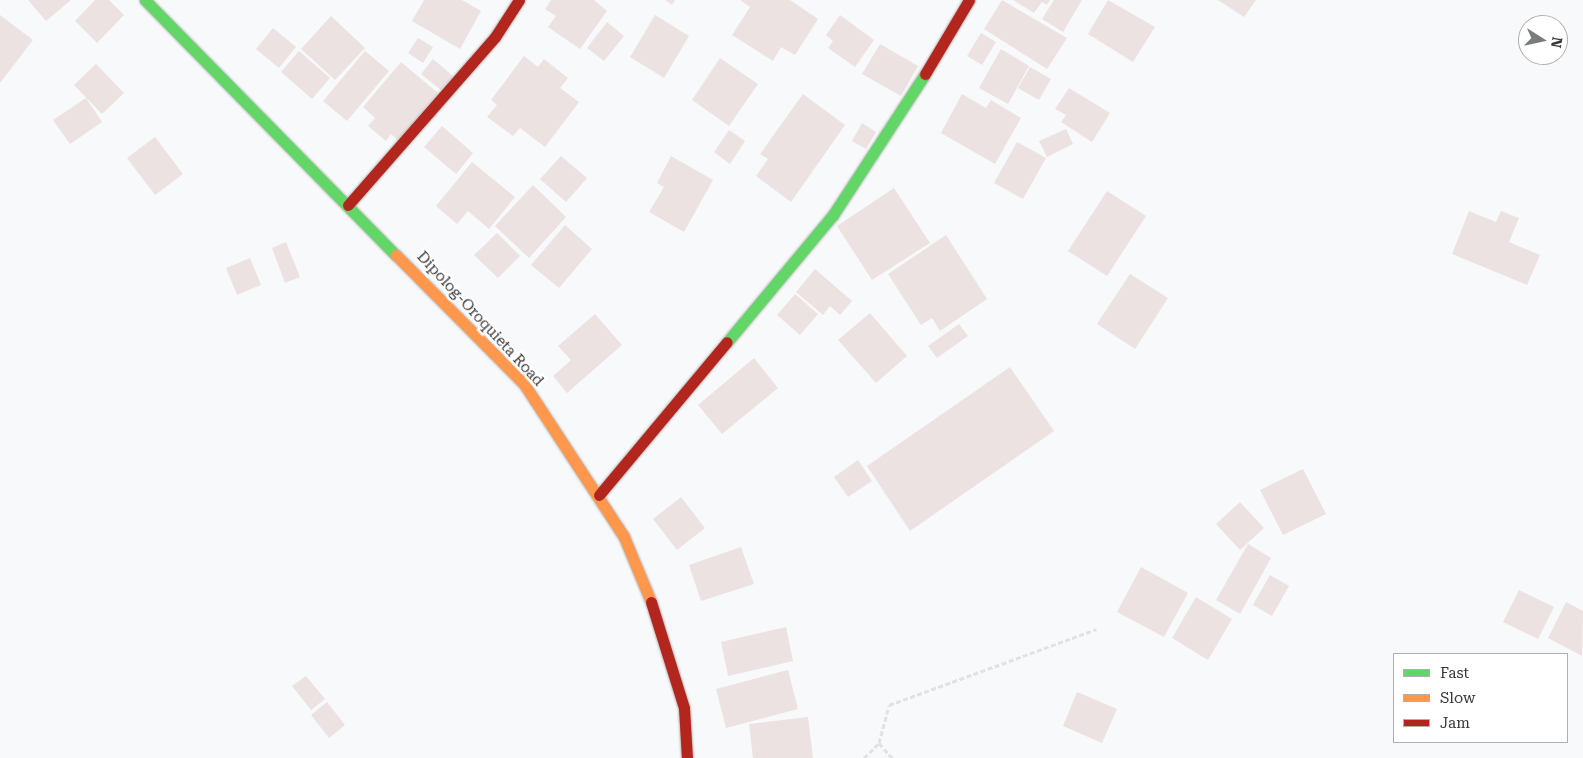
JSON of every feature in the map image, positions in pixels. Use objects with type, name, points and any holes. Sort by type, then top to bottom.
[{"type":"main road","name":"Dipolog-Oroquieta Road","points":[[146,0],[524,384],[599,495],[624,537],[661,624],[684,708],[687,758]]},
{"type":"main road","points":[[348,205],[495,37],[519,0]]},
{"type":"main road","points":[[599,495],[833,215],[895,126],[969,0]]},
{"type":"path","points":[[864,758],[879,743],[889,705],[1097,629]]},
{"type":"path","points":[[879,743],[892,758]]},
{"type":"building","points":[[28,0],[71,0],[46,21]]},
{"type":"building","points":[[95,0],[109,0],[124,15],[97,43],[75,21]]},
{"type":"building","points":[[424,0],[462,0],[481,11],[460,49],[412,21]]},
{"type":"building","points":[[551,0],[594,0],[607,11],[580,49],[548,27],[556,16],[545,9]]},
{"type":"building","points":[[665,0],[675,0],[672,5]]},
{"type":"building","points":[[740,0],[790,0],[818,19],[795,55],[781,47],[773,61],[732,35],[750,7]]},
{"type":"building","points":[[1002,0],[1067,38],[1047,69],[984,29]]},
{"type":"building","points":[[1013,0],[1050,0],[1047,5],[1042,2],[1034,13]]},
{"type":"building","points":[[1054,0],[1082,0],[1063,32],[1042,19]]},
{"type":"building","points":[[1108,0],[1155,27],[1133,62],[1088,34]]},
{"type":"building","points":[[1218,0],[1256,0],[1244,17]]},
{"type":"building","points":[[0,15],[33,40],[0,83]]},
{"type":"building","points":[[655,15],[689,36],[664,78],[630,57]]},
{"type":"building","points":[[840,15],[874,40],[855,67],[828,48],[833,41],[826,35]]},
{"type":"building","points":[[331,16],[365,48],[335,80],[301,49]]},
{"type":"building","points":[[607,22],[624,36],[604,61],[587,48]]},
{"type":"building","points":[[273,28],[296,47],[279,68],[256,49]]},
{"type":"building","points":[[981,33],[996,42],[982,65],[967,56]]},
{"type":"building","points":[[418,38],[433,47],[423,63],[408,53]]},
{"type":"building","points":[[880,44],[918,66],[901,96],[862,74]]},
{"type":"building","points":[[1001,49],[1029,66],[1008,104],[979,88]]},
{"type":"building","points":[[299,51],[330,78],[312,99],[281,72]]},
{"type":"building","points":[[365,51],[389,71],[347,121],[323,101]]},
{"type":"building","points":[[524,56],[538,67],[544,59],[568,78],[560,88],[579,102],[545,147],[520,128],[513,136],[487,117],[497,105],[491,100]]},
{"type":"building","points":[[720,58],[758,84],[729,126],[692,100]]},
{"type":"building","points":[[433,59],[453,76],[441,90],[421,74]]},
{"type":"building","points":[[401,62],[438,93],[398,140],[391,134],[386,141],[368,126],[375,118],[363,107]]},
{"type":"building","points":[[96,64],[124,93],[102,114],[74,85]]},
{"type":"building","points":[[1030,67],[1051,79],[1039,100],[1018,88]]},
{"type":"building","points":[[1069,88],[1110,113],[1092,142],[1061,122],[1066,115],[1055,109]]},
{"type":"building","points":[[803,94],[845,125],[791,202],[756,176],[768,159],[760,154]]},
{"type":"building","points":[[962,94],[986,108],[991,100],[1021,118],[995,164],[941,133]]},
{"type":"building","points":[[86,98],[102,122],[70,144],[53,120]]},
{"type":"building","points":[[862,123],[876,132],[866,149],[852,141]]},
{"type":"building","points":[[442,126],[473,153],[456,174],[424,147]]},
{"type":"building","points":[[1066,129],[1073,144],[1047,157],[1039,141]]},
{"type":"building","points":[[729,130],[745,141],[730,164],[714,152]]},
{"type":"building","points":[[155,137],[183,174],[155,195],[127,158]]},
{"type":"building","points":[[1017,142],[1046,158],[1023,199],[994,183]]},
{"type":"building","points":[[561,156],[587,178],[566,202],[540,179]]},
{"type":"building","points":[[671,156],[713,180],[684,232],[649,212],[664,187],[657,183]]},
{"type":"building","points":[[472,162],[515,197],[489,229],[468,211],[457,224],[436,206]]},
{"type":"building","points":[[533,185],[566,217],[529,258],[495,226]]},
{"type":"building","points":[[894,188],[930,243],[872,280],[837,226]]},
{"type":"building","points":[[1107,191],[1146,216],[1107,276],[1068,251]]},
{"type":"building","points":[[1469,211],[1496,222],[1501,211],[1519,218],[1509,242],[1540,255],[1527,285],[1452,254]]},
{"type":"building","points":[[565,225],[592,249],[559,288],[531,265]]},
{"type":"building","points":[[497,233],[520,256],[498,278],[474,255]]},
{"type":"building","points":[[946,235],[987,299],[940,331],[932,318],[921,325],[888,274]]},
{"type":"building","points":[[286,242],[300,277],[285,283],[272,248]]},
{"type":"building","points":[[250,258],[261,285],[237,295],[226,268]]},
{"type":"building","points":[[815,269],[852,301],[840,315],[830,306],[823,315],[796,292]]},
{"type":"building","points":[[1130,274],[1168,298],[1135,349],[1097,324]]},
{"type":"building","points":[[795,294],[818,314],[800,335],[777,315]]},
{"type":"building","points":[[870,313],[907,356],[876,383],[838,340]]},
{"type":"building","points":[[595,314],[622,345],[567,393],[553,376],[571,360],[558,346]]},
{"type":"building","points":[[959,324],[968,336],[937,358],[928,346]]},
{"type":"building","points":[[754,358],[778,388],[722,434],[698,405]]},
{"type":"building","points":[[1010,367],[1054,431],[910,531],[867,466]]},
{"type":"building","points":[[858,460],[872,481],[848,497],[834,477]]},
{"type":"building","points":[[1303,469],[1326,514],[1283,535],[1260,490]]},
{"type":"building","points":[[681,497],[705,528],[677,550],[653,519]]},
{"type":"building","points":[[1240,502],[1264,528],[1240,550],[1216,524]]},
{"type":"building","points":[[1248,544],[1271,558],[1240,614],[1216,600]]},
{"type":"building","points":[[741,547],[754,584],[701,601],[689,565]]},
{"type":"building","points":[[1141,567],[1188,593],[1164,637],[1117,612]]},
{"type":"building","points":[[1270,575],[1289,586],[1272,616],[1253,605]]},
{"type":"building","points":[[1519,590],[1554,607],[1538,639],[1503,622]]},
{"type":"building","points":[[1196,597],[1232,619],[1208,660],[1172,638]]},
{"type":"building","points":[[1566,602],[1583,611],[1582,656],[1548,638]]},
{"type":"building","points":[[786,627],[793,661],[728,676],[721,642]]},
{"type":"building","points":[[788,670],[798,709],[726,728],[716,689]]},
{"type":"building","points":[[306,676],[325,699],[311,710],[292,686]]},
{"type":"building","points":[[1077,692],[1117,709],[1102,743],[1063,726]]},
{"type":"building","points":[[327,702],[345,725],[329,738],[311,715]]},
{"type":"building","points":[[808,717],[813,758],[753,758],[749,724]]},
{"type":"traffic: fast","points":[[145,0],[396,255]]},
{"type":"traffic: fast","points":[[727,342],[833,215],[925,74]]},
{"type":"traffic: slow","points":[[396,255],[524,384],[624,537],[651,602]]},
{"type":"traffic: jam","points":[[348,205],[495,37],[519,0]]},
{"type":"traffic: jam","points":[[925,74],[969,0]]},
{"type":"traffic: jam","points":[[599,495],[727,342]]},
{"type":"traffic: jam","points":[[651,602],[684,708],[687,758]]}]
